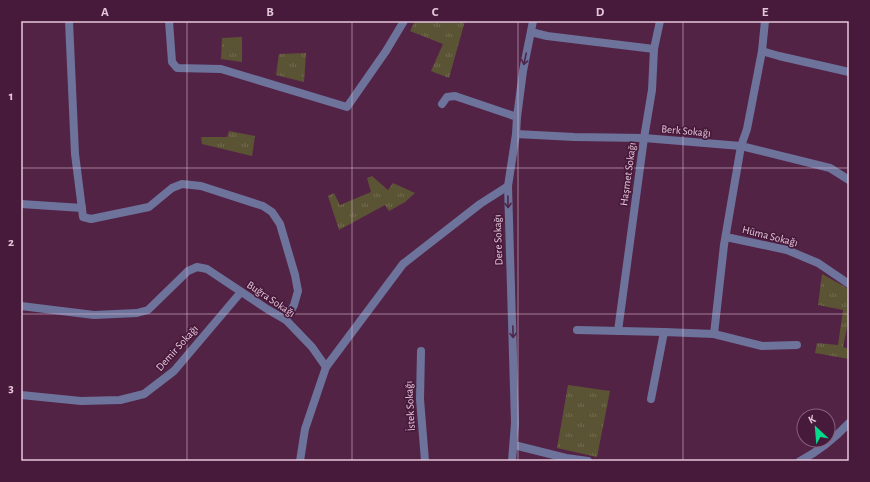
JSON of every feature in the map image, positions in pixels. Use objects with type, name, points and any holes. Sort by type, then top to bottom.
[{"type":"street","points":[[69,21],[75,154],[83,216],[91,219],[149,207],[172,188],[182,184],[201,186],[263,206],[272,212],[280,224],[295,275],[298,291],[294,305],[286,320]]},
{"type":"street","points":[[168,21],[172,62],[177,68],[221,69],[347,107],[386,51],[404,21]]},
{"type":"street","name":"Dere Sokağı","points":[[512,461],[515,423],[508,186],[516,134],[523,71],[533,21]]},
{"type":"street","name":"Haşmet Sokağı","points":[[618,331],[644,138],[652,90],[654,50],[660,21]]},
{"type":"street","points":[[714,334],[726,237],[742,146],[747,129],[762,51],[765,21]]},
{"type":"street","points":[[531,32],[547,36],[654,50]]},
{"type":"street","points":[[762,51],[849,72]]},
{"type":"street","points":[[442,104],[447,97],[455,96],[517,117]]},
{"type":"street","name":"Berk Sokağı","points":[[516,134],[574,138],[644,138],[742,146],[830,168],[849,180]]},
{"type":"street","points":[[300,461],[305,429],[326,367],[403,264],[480,204],[508,186]]},
{"type":"street","points":[[21,204],[82,208]]},
{"type":"street","name":"Hüma Sokağı","points":[[726,237],[787,250],[818,263],[849,284]]},
{"type":"street","name":"Buğra Sokağı","points":[[21,306],[94,315],[137,313],[148,310],[188,271],[197,267],[207,269],[240,292],[286,320],[312,347],[326,367]]},
{"type":"street","name":"Demir Sokağı","points":[[21,395],[81,401],[120,400],[144,394],[174,371],[240,292]]},
{"type":"street","points":[[577,330],[714,334],[762,346],[797,345]]},
{"type":"street","points":[[651,399],[664,332]]},
{"type":"street","name":"İstek Sokağı","points":[[421,351],[420,399],[425,461]]},
{"type":"street","points":[[800,461],[810,456],[835,438],[849,423]]},
{"type":"street","points":[[514,445],[566,458],[588,461]]},
{"type":"green space","points":[[415,21],[465,21],[449,78],[431,71],[443,44],[410,31]]},
{"type":"green space","points":[[242,37],[242,62],[221,59],[222,38]]},
{"type":"green space","points":[[306,53],[304,82],[276,75],[279,54]]},
{"type":"green space","points":[[229,131],[255,136],[252,156],[202,144],[201,137],[227,137]]},
{"type":"green space","points":[[372,176],[388,190],[393,183],[415,193],[405,202],[389,211],[385,205],[339,230],[328,196],[334,193],[340,205],[371,192],[367,178]]},
{"type":"green space","points":[[822,274],[849,289],[849,318],[843,347],[849,349],[849,359],[815,353],[817,343],[838,345],[843,310],[818,305]]},
{"type":"green space","points":[[568,385],[610,391],[597,457],[557,448]]}]
